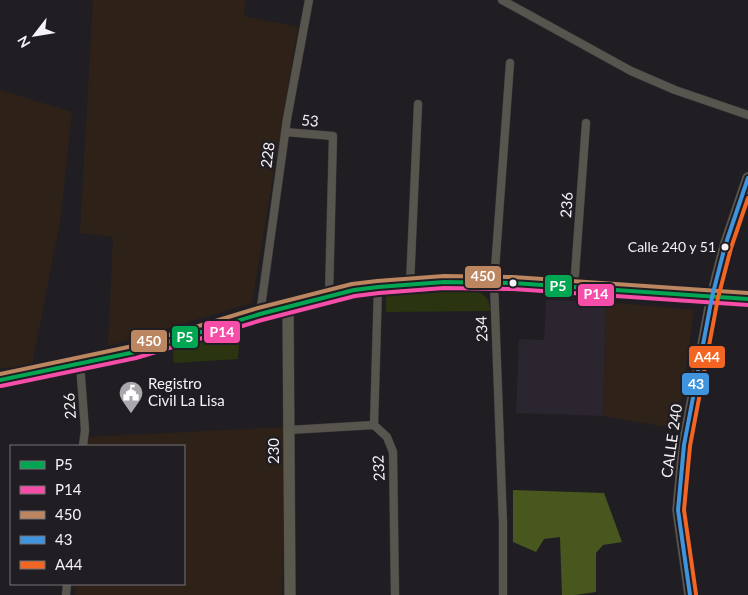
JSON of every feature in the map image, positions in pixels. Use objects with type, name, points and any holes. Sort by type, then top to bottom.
[{"type":"main road","points":[[0,380],[135,352],[260,314],[329,296],[378,287],[410,284],[494,282],[748,299]]},
{"type":"street","name":"228","points":[[260,314],[285,132],[309,0]]},
{"type":"street","points":[[502,0],[631,71],[676,90],[748,115]]},
{"type":"street","name":"234","points":[[503,595],[503,524],[494,282],[510,63]]},
{"type":"street","points":[[410,284],[418,104]]},
{"type":"street","name":"236","points":[[574,288],[586,123]]},
{"type":"street","name":"53","points":[[285,132],[333,136],[329,296]]},
{"type":"street","name":"CALLE 240","points":[[690,595],[678,510],[684,445],[712,297],[725,246],[748,178]]},
{"type":"street","points":[[289,430],[374,425],[378,287]]},
{"type":"street","name":"230","points":[[288,307],[290,595]]},
{"type":"street","name":"226","points":[[80,364],[85,430],[83,445]]},
{"type":"street","name":"232","points":[[374,425],[387,437],[393,452],[395,595]]},
{"type":"shaded area","points":[[93,0],[246,0],[244,16],[298,27],[252,303],[108,346],[113,237],[80,233]]},
{"type":"shaded area","points":[[0,90],[72,112],[60,222],[31,369],[0,368]]},
{"type":"shaded area","points":[[546,300],[606,302],[603,416],[516,413],[519,339],[544,340]]},
{"type":"shaded area","points":[[606,302],[694,310],[677,429],[603,416]]},
{"type":"shaded area","points":[[285,427],[282,595],[75,595],[76,585],[185,585],[185,445],[88,445],[89,437]]},
{"type":"green space","points":[[454,287],[478,291],[483,294],[491,311],[386,312],[386,290]]},
{"type":"green space","points":[[240,327],[238,359],[174,363],[172,345]]},
{"type":"green space","points":[[513,490],[604,493],[622,542],[603,545],[596,553],[596,592],[562,595],[560,537],[544,539],[536,552],[513,542]]},
{"type":"transit line","name":"43","points":[[690,595],[678,510],[684,445],[712,297],[725,246],[748,178]]},
{"type":"transit line","name":"A44","points":[[696,594],[684,510],[690,446],[718,298],[731,248],[748,198]]},
{"type":"transit line","name":"450","points":[[0,374],[133,346],[258,308],[352,284],[377,281],[444,276],[513,277],[748,293]]},
{"type":"transit line","name":"P5","points":[[0,380],[135,352],[260,314],[354,290],[378,287],[444,282],[513,283],[748,299]]},
{"type":"transit line","name":"P14","points":[[1,386],[136,358],[262,320],[355,296],[379,293],[444,288],[513,289],[748,305]]},
{"type":"place","name":"Calle 240 y 51","points":[[725,247]]},
{"type":"place","name":"Registro Civil La Lisa","points":[[131,414]]}]
